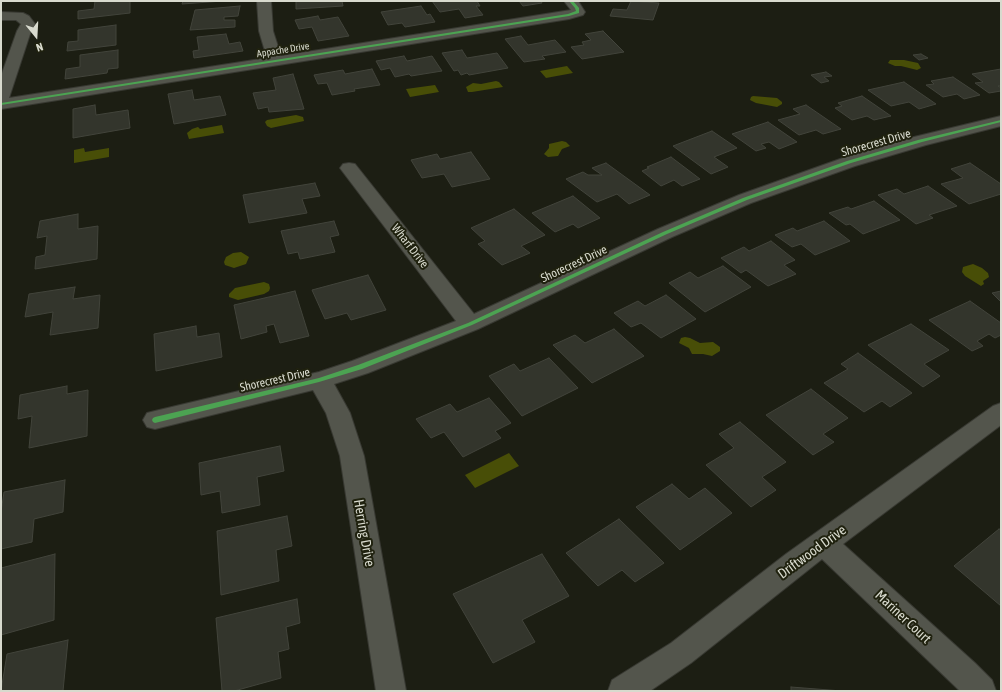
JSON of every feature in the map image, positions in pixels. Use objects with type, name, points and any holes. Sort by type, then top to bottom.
[{"type":"street","points":[[264,1],[266,32],[275,61]]},
{"type":"street","name":"Appache Drive","points":[[1,104],[275,61],[570,8]]},
{"type":"street","points":[[1,16],[9,15],[24,18],[28,24],[24,31],[1,99]]},
{"type":"street","name":"Shorecrest Drive","points":[[155,420],[319,380],[402,352],[470,324],[665,233],[745,199],[849,162],[920,141],[1001,121]]},
{"type":"street","name":"Wharf Drive","points":[[349,168],[470,324]]},
{"type":"street","name":"Herring Drive","points":[[319,380],[338,413],[352,456],[391,691]]},
{"type":"street","name":"Driftwood Drive","points":[[623,691],[681,652],[796,563],[824,544],[1001,412]]},
{"type":"street","name":"Mariner Court","points":[[824,544],[964,672],[981,691]]},
{"type":"shaded area","points":[[890,60],[904,60],[918,63],[921,68],[917,70],[895,66],[888,63]]},
{"type":"shaded area","points":[[567,66],[573,73],[546,78],[540,71]]},
{"type":"shaded area","points":[[496,81],[503,87],[468,92],[466,87],[473,83],[481,84]]},
{"type":"shaded area","points":[[435,85],[439,92],[410,97],[406,89]]},
{"type":"shaded area","points":[[753,96],[777,98],[782,102],[782,104],[777,107],[756,103],[750,100]]},
{"type":"shaded area","points":[[296,115],[303,117],[304,121],[271,128],[267,126],[265,122],[267,120]]},
{"type":"shaded area","points":[[222,125],[224,133],[189,139],[187,133],[198,127],[200,129]]},
{"type":"shaded area","points":[[562,141],[566,142],[570,146],[562,149],[558,156],[548,157],[544,154],[549,148],[549,144]]},
{"type":"shaded area","points":[[84,148],[85,152],[109,148],[109,157],[74,163],[74,150]]},
{"type":"shaded area","points":[[241,252],[249,257],[246,264],[234,268],[225,265],[224,262],[226,257],[233,253]]},
{"type":"shaded area","points":[[973,264],[982,268],[988,273],[989,277],[983,281],[984,284],[981,286],[965,276],[962,272],[963,267]]},
{"type":"shaded area","points":[[264,282],[269,284],[270,288],[269,291],[264,294],[238,300],[229,297],[229,294],[235,288]]},
{"type":"shaded area","points":[[685,337],[700,343],[713,342],[720,347],[720,351],[712,356],[692,354],[689,348],[679,343],[681,338]]},
{"type":"shaded area","points":[[509,453],[519,466],[475,488],[465,475]]},
{"type":"building","points":[[95,1],[130,1],[130,13],[78,19],[78,11],[94,9]]},
{"type":"building","points":[[183,1],[223,1],[182,4]]},
{"type":"building","points":[[296,1],[342,1],[343,6],[296,9]]},
{"type":"building","points":[[432,1],[477,1],[480,6],[476,6],[483,15],[465,18],[459,9],[440,12]]},
{"type":"building","points":[[519,1],[541,1],[542,3],[523,6]]},
{"type":"building","points":[[631,1],[659,3],[653,20],[610,16],[613,9],[627,10]]},
{"type":"building","points":[[240,6],[238,16],[224,17],[224,20],[235,20],[235,27],[190,30],[195,10]]},
{"type":"building","points":[[421,6],[427,15],[430,14],[435,22],[405,27],[402,23],[388,25],[381,12]]},
{"type":"building","points":[[318,16],[320,20],[338,17],[349,36],[318,41],[312,27],[299,29],[295,20]]},
{"type":"building","points":[[116,25],[116,45],[67,51],[68,42],[78,41],[78,30]]},
{"type":"building","points":[[603,31],[624,52],[582,59],[571,47],[584,45],[582,42],[591,40],[585,34]]},
{"type":"building","points":[[226,34],[229,44],[240,42],[243,51],[194,58],[193,51],[199,50],[197,37]]},
{"type":"building","points":[[521,36],[528,45],[555,40],[566,52],[542,56],[545,59],[524,62],[505,39]]},
{"type":"building","points":[[118,50],[118,68],[108,69],[107,73],[65,79],[66,69],[80,67],[80,55]]},
{"type":"building","points":[[462,50],[467,58],[497,53],[508,68],[461,75],[458,70],[454,71],[442,53]]},
{"type":"building","points":[[921,54],[928,58],[919,60],[913,55]]},
{"type":"building","points":[[404,56],[407,61],[432,56],[442,71],[411,76],[409,74],[395,77],[390,68],[381,70],[376,61]]},
{"type":"building","points":[[372,69],[380,85],[354,89],[355,91],[332,95],[327,83],[318,84],[314,75],[343,70],[345,74]]},
{"type":"building","points":[[1001,69],[1001,86],[998,86],[1001,88],[1001,91],[989,93],[975,83],[983,82],[972,74]]},
{"type":"building","points":[[826,72],[832,76],[824,77],[829,81],[821,83],[811,75]]},
{"type":"building","points":[[293,74],[304,109],[269,112],[268,107],[258,109],[253,93],[276,90],[273,78]]},
{"type":"building","points":[[953,77],[980,95],[964,99],[957,94],[943,97],[926,85],[934,84],[931,81]]},
{"type":"building","points":[[904,82],[936,104],[919,109],[909,102],[891,106],[868,90]]},
{"type":"building","points":[[192,90],[194,100],[220,96],[226,115],[174,124],[168,94]]},
{"type":"building","points":[[862,96],[891,116],[874,120],[867,116],[852,120],[835,108],[842,106],[838,103]]},
{"type":"building","points":[[95,105],[96,115],[128,110],[130,128],[73,138],[73,109]]},
{"type":"building","points":[[806,105],[841,129],[823,134],[816,130],[799,135],[778,120],[800,114],[793,109]]},
{"type":"building","points":[[768,122],[797,142],[779,149],[769,142],[761,144],[766,148],[756,151],[732,134]]},
{"type":"building","points":[[712,131],[737,148],[714,157],[728,167],[711,174],[673,146]]},
{"type":"building","points":[[471,152],[490,179],[452,187],[444,174],[422,178],[411,160],[437,154],[440,159]]},
{"type":"building","points":[[671,157],[700,179],[682,186],[674,180],[661,186],[642,171],[649,168],[647,167]]},
{"type":"building","points":[[606,163],[650,195],[629,204],[617,194],[597,202],[566,179],[583,172],[588,175],[602,175],[592,168]]},
{"type":"building","points":[[970,163],[1001,184],[1001,194],[969,204],[941,184],[963,178],[951,169]]},
{"type":"building","points":[[315,183],[320,196],[302,199],[307,213],[249,223],[243,195]]},
{"type":"building","points":[[928,186],[957,206],[929,215],[933,218],[916,224],[878,195],[897,189],[904,194]]},
{"type":"building","points":[[573,196],[600,218],[578,228],[573,224],[555,232],[532,213]]},
{"type":"building","points":[[874,201],[900,220],[863,234],[850,224],[846,225],[829,213],[848,207],[851,209]]},
{"type":"building","points":[[514,209],[545,235],[521,246],[530,253],[502,265],[478,244],[485,241],[471,228]]},
{"type":"building","points":[[78,214],[78,229],[98,226],[97,259],[35,269],[36,257],[45,255],[47,236],[37,238],[40,221]]},
{"type":"building","points":[[334,221],[339,235],[330,237],[335,252],[300,259],[298,252],[288,254],[281,231]]},
{"type":"building","points":[[824,221],[850,241],[815,255],[801,244],[792,247],[775,235],[793,228],[797,231]]},
{"type":"building","points":[[771,241],[795,260],[784,265],[796,274],[768,286],[746,270],[741,273],[721,258],[744,247],[749,251]]},
{"type":"building","points":[[723,266],[751,287],[705,312],[669,283],[690,272],[698,278]]},
{"type":"building","points":[[368,275],[386,310],[351,320],[347,313],[325,319],[312,290]]},
{"type":"building","points":[[75,287],[73,299],[100,295],[98,328],[50,335],[53,312],[25,317],[29,294]]},
{"type":"building","points":[[295,291],[309,336],[280,343],[274,324],[266,326],[267,332],[241,339],[234,305]]},
{"type":"building","points":[[1001,291],[1001,302],[992,293]]},
{"type":"building","points":[[666,295],[696,319],[661,338],[641,323],[631,327],[614,313],[638,301],[645,306]]},
{"type":"building","points":[[970,301],[1001,323],[1001,335],[995,338],[989,334],[977,341],[983,346],[972,351],[929,320]]},
{"type":"building","points":[[911,324],[949,350],[924,364],[940,376],[923,387],[868,345]]},
{"type":"building","points":[[196,326],[197,337],[219,333],[222,357],[156,371],[154,334]]},
{"type":"building","points":[[614,329],[644,356],[592,383],[553,345],[575,335],[585,343]]},
{"type":"building","points":[[858,353],[912,393],[890,407],[882,401],[864,412],[824,383],[848,369],[841,364]]},
{"type":"building","points":[[549,358],[578,388],[522,416],[489,376],[514,364],[520,371]]},
{"type":"building","points":[[67,386],[67,394],[88,390],[87,436],[29,448],[32,416],[18,419],[20,395]]},
{"type":"building","points":[[811,389],[848,418],[823,434],[834,442],[813,455],[766,415]]},
{"type":"building","points":[[489,398],[511,423],[495,431],[501,438],[463,457],[444,432],[431,438],[416,419],[450,404],[457,412]]},
{"type":"building","points":[[740,422],[786,462],[762,477],[776,490],[751,507],[706,465],[734,448],[719,434]]},
{"type":"building","points":[[280,446],[284,471],[257,477],[260,505],[222,513],[220,491],[201,495],[199,463]]},
{"type":"building","points":[[65,480],[63,512],[34,519],[32,542],[1,549],[1,512],[4,492]]},
{"type":"building","points":[[672,484],[689,499],[705,488],[732,513],[680,550],[636,507]]},
{"type":"building","points":[[287,516],[292,546],[276,550],[279,581],[221,595],[217,531]]},
{"type":"building","points":[[619,519],[664,563],[635,582],[622,570],[598,586],[566,553]]},
{"type":"building","points":[[999,529],[1001,530],[1001,606],[954,566]]},
{"type":"building","points":[[55,554],[54,620],[1,635],[1,568]]},
{"type":"building","points":[[542,554],[569,596],[522,620],[535,642],[493,663],[453,594]]},
{"type":"building","points":[[297,599],[300,623],[286,627],[289,649],[278,652],[281,678],[234,691],[222,691],[216,618]]},
{"type":"building","points":[[68,640],[63,691],[1,691],[7,654]]},
{"type":"building","points":[[791,687],[842,691],[791,691]]},
{"type":"cycle path","points":[[1,104],[569,15],[578,12],[577,8],[571,1]]},
{"type":"cycle path","points":[[155,420],[319,380],[360,367],[470,324],[665,233],[745,199],[849,162],[920,141],[1001,121]]}]
